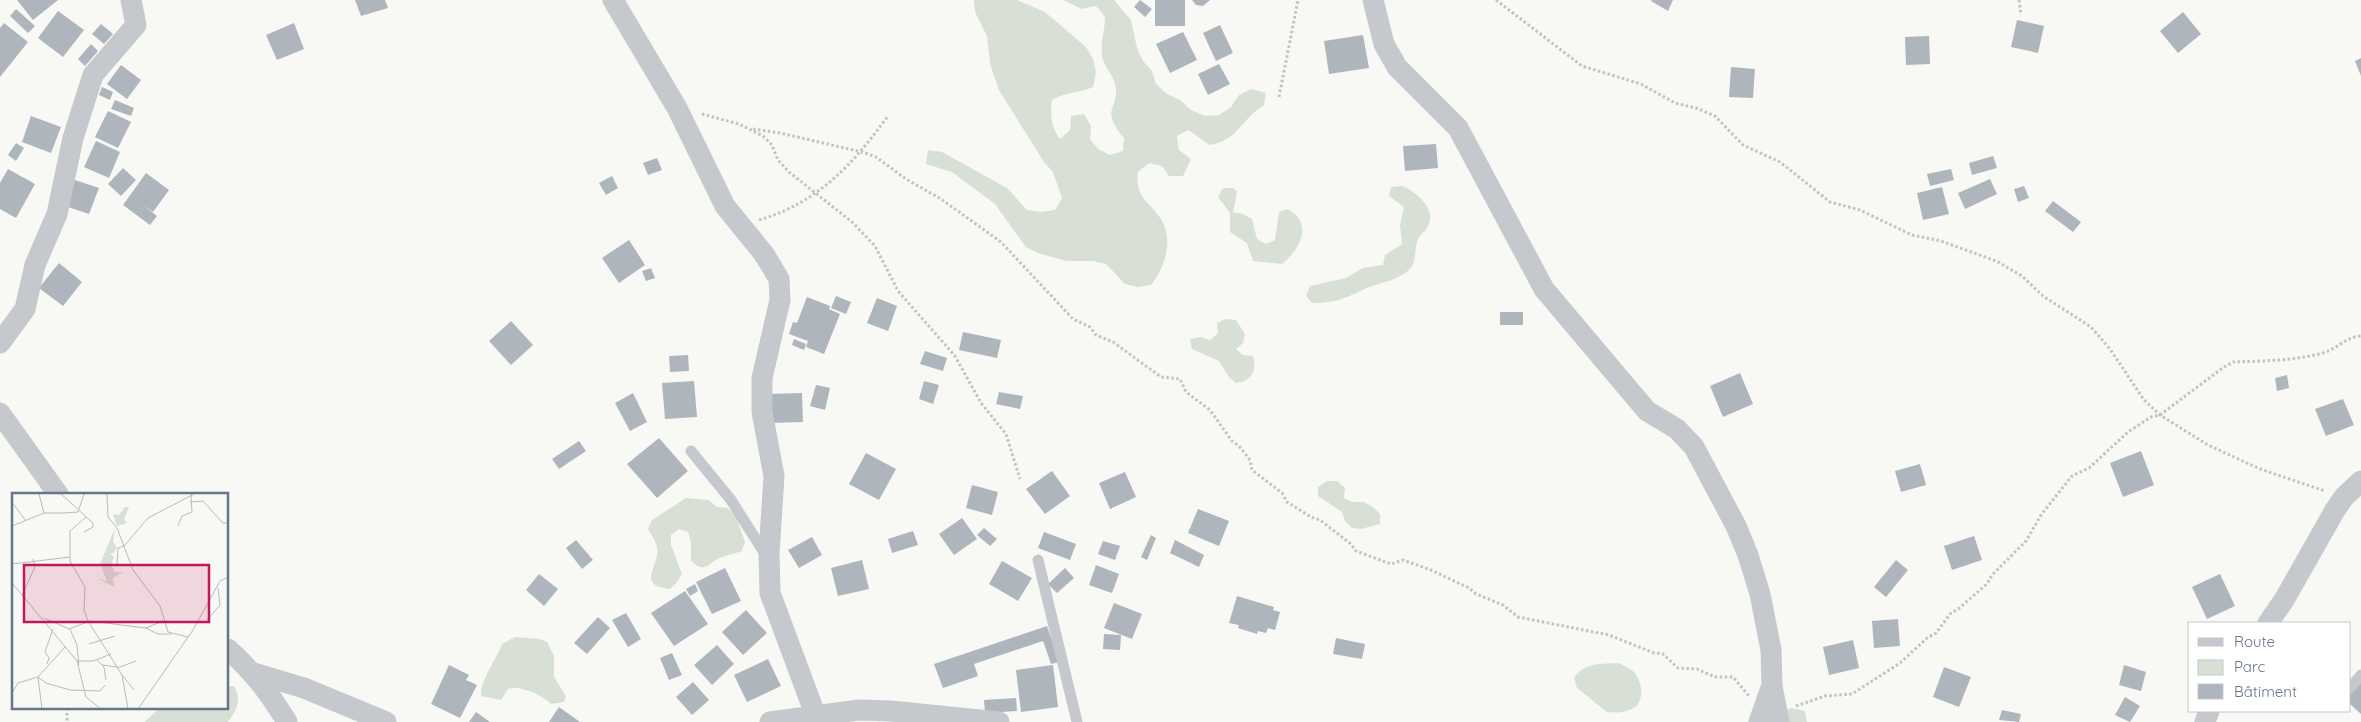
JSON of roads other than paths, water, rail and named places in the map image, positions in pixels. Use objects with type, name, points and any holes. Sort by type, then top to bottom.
[{"type":"street","points":[[0,343],[25,309],[35,265],[57,214],[73,138],[92,75],[136,25],[131,0]]},
{"type":"street","points":[[1372,0],[1384,44],[1397,67],[1458,128],[1544,289],[1647,411],[1677,429],[1694,447],[1736,526],[1748,555],[1760,594],[1771,650],[1772,686],[1768,717]]},
{"type":"street","points":[[620,13],[677,108],[725,206],[764,254],[779,279],[781,289],[780,300],[762,378],[762,412],[774,476],[769,559],[770,593],[816,719]]},
{"type":"street","points":[[4,418],[57,493]]},
{"type":"street","points":[[2269,622],[2284,600],[2344,497],[2361,481]]},
{"type":"street","points":[[229,651],[254,673],[287,722]]},
{"type":"street","points":[[254,673],[304,688],[386,722]]},
{"type":"street","points":[[770,722],[816,719],[841,711],[891,711],[999,722]]},
{"type":"lane","points":[[691,451],[730,500],[769,559]]},
{"type":"lane","points":[[1038,560],[1077,722]]},
{"type":"lane","points":[[2351,687],[2361,675]]}]
